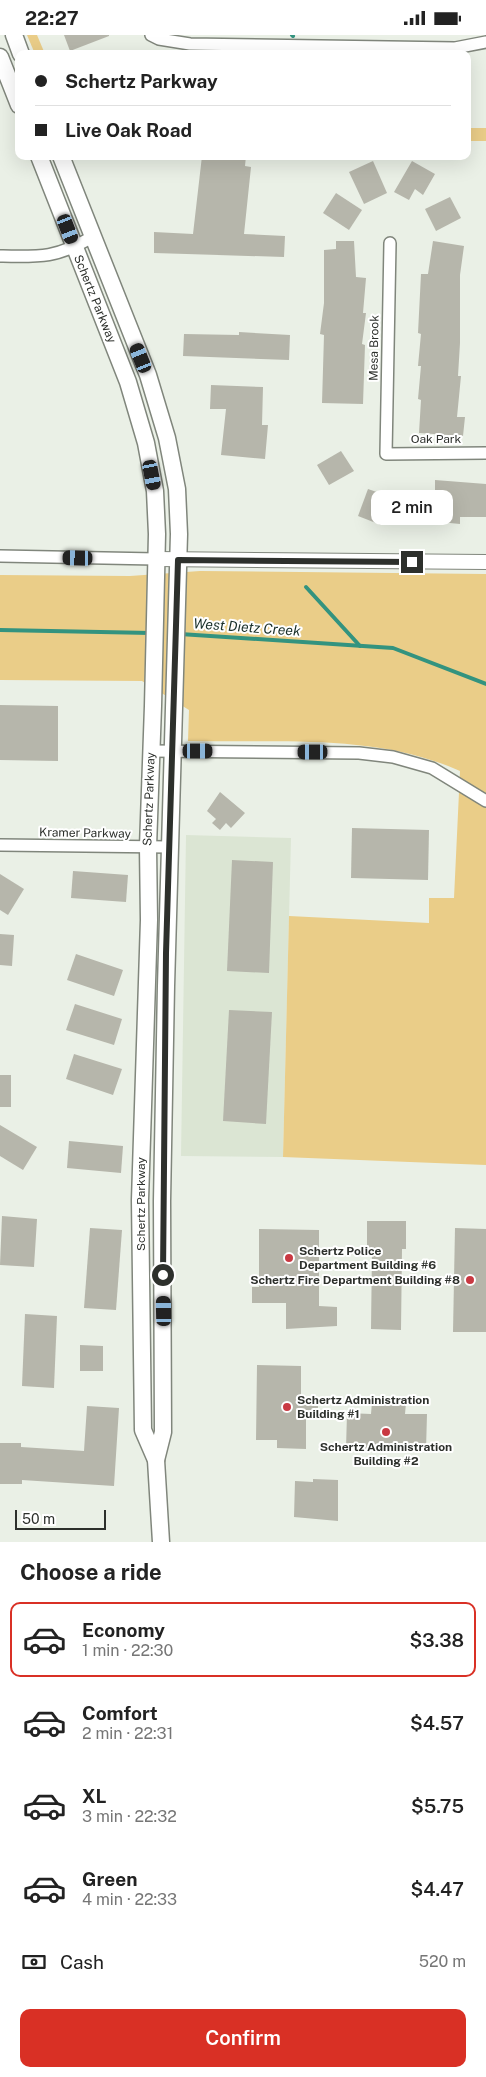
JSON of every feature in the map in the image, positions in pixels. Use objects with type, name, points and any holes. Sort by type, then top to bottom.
[{"type":"main road","points":[[14,35],[20,50]]},
{"type":"main road","points":[[0,57],[15,95]]},
{"type":"main road","name":"Schertz Parkway","points":[[41,160],[128,382],[146,443],[155,491],[154,706],[148,847],[148,919],[140,1200],[143,1429],[156,1460]]},
{"type":"main road","name":"Schertz Parkway","points":[[63,160],[148,375],[167,438],[176,489],[178,560],[167,920],[162,1201],[164,1392],[163,1431],[156,1460],[161,1542]]},
{"type":"main road","points":[[148,919],[167,920]]},
{"type":"main road","points":[[145,986],[166,985]]},
{"type":"main road","points":[[143,1116],[164,1116]]},
{"type":"main road","points":[[140,1200],[162,1201]]},
{"type":"main road","points":[[142,1328],[164,1330]]},
{"type":"main road","points":[[142,1390],[164,1392]]},
{"type":"street","points":[[151,35],[159,39],[190,44],[455,48],[486,42]]},
{"type":"street","points":[[418,35],[419,48]]},
{"type":"street","points":[[0,256],[48,257],[75,247],[92,237]]},
{"type":"street","name":"Mesa Brook","points":[[386,453],[390,243]]},
{"type":"street","name":"Oak Park","points":[[386,453],[486,453]]},
{"type":"street","points":[[0,556],[178,560],[486,562]]},
{"type":"street","points":[[151,751],[359,753],[393,757],[432,768],[486,801]]},
{"type":"street","name":"Kramer Parkway","points":[[0,845],[170,847]]},
{"type":"shaded area","points":[[27,35],[37,35],[43,50],[33,50]]},
{"type":"shaded area","points":[[471,128],[486,128],[486,141],[471,141]]},
{"type":"shaded area","points":[[200,571],[486,574],[486,1165],[283,1157],[289,916],[429,923],[429,898],[454,898],[460,771],[428,759],[361,745],[292,741],[188,741],[189,710],[142,681],[0,680],[0,575],[130,576]]},
{"type":"shaded area","points":[[186,835],[291,838],[283,1157],[181,1156]]},
{"type":"building","points":[[64,35],[109,35],[73,50],[70,50]]},
{"type":"building","points":[[202,160],[246,160],[245,166],[251,167],[244,234],[285,236],[284,257],[154,253],[154,232],[193,234]]},
{"type":"building","points":[[373,161],[387,193],[364,204],[349,172]]},
{"type":"building","points":[[412,161],[435,174],[423,195],[415,189],[409,200],[394,192]]},
{"type":"building","points":[[336,193],[362,210],[349,230],[323,213]]},
{"type":"building","points":[[450,197],[461,218],[436,231],[425,209]]},
{"type":"building","points":[[336,241],[354,241],[356,277],[366,278],[363,313],[366,313],[362,344],[365,345],[363,404],[322,403],[324,335],[320,334],[324,303],[324,250],[336,249]]},
{"type":"building","points":[[433,241],[464,246],[460,275],[458,376],[461,376],[457,417],[465,417],[463,436],[419,433],[421,400],[418,399],[421,366],[418,366],[421,334],[418,333],[421,274],[428,274]]},
{"type":"building","points":[[239,332],[290,335],[289,360],[183,356],[184,334],[239,335]]},
{"type":"building","points":[[211,385],[263,387],[262,425],[268,425],[265,459],[221,455],[226,409],[210,409]]},
{"type":"building","points":[[341,451],[354,471],[329,485],[317,465]]},
{"type":"building","points":[[435,480],[486,484],[486,517],[460,517],[460,524],[400,518],[401,490],[435,491]]},
{"type":"building","points":[[368,489],[391,497],[381,525],[358,516]]},
{"type":"building","points":[[0,705],[58,706],[58,761],[0,760]]},
{"type":"building","points":[[220,792],[245,813],[231,828],[226,823],[220,830],[212,823],[216,819],[207,811]]},
{"type":"building","points":[[352,828],[429,830],[428,880],[351,878]]},
{"type":"building","points":[[232,860],[273,862],[269,973],[227,971]]},
{"type":"building","points":[[73,871],[128,875],[126,902],[71,898]]},
{"type":"building","points":[[0,874],[24,889],[8,915],[0,910]]},
{"type":"building","points":[[0,934],[14,935],[12,966],[0,965]]},
{"type":"building","points":[[76,954],[123,970],[114,996],[67,980]]},
{"type":"building","points":[[75,1004],[122,1019],[114,1045],[66,1030]]},
{"type":"building","points":[[229,1010],[272,1012],[266,1124],[223,1121]]},
{"type":"building","points":[[74,1054],[122,1069],[113,1095],[66,1079]]},
{"type":"building","points":[[0,1075],[11,1075],[11,1107],[0,1107]]},
{"type":"building","points":[[0,1125],[37,1147],[23,1170],[0,1156]]},
{"type":"building","points":[[69,1141],[123,1146],[121,1173],[67,1168]]},
{"type":"building","points":[[2,1216],[37,1219],[34,1267],[0,1265]]},
{"type":"building","points":[[367,1221],[406,1221],[406,1249],[402,1249],[401,1330],[371,1329],[372,1250],[367,1250]]},
{"type":"building","points":[[90,1228],[122,1230],[116,1310],[84,1308]]},
{"type":"building","name":"Schertz Fire Department Building #8","points":[[455,1228],[486,1229],[486,1332],[453,1332]]},
{"type":"building","name":"Schertz Police Department Building #6","points":[[259,1229],[319,1230],[319,1306],[337,1307],[337,1326],[286,1329],[286,1303],[252,1303],[252,1287],[259,1287]]},
{"type":"building","points":[[25,1314],[57,1316],[54,1388],[22,1386]]},
{"type":"building","points":[[80,1345],[103,1346],[103,1371],[80,1371]]},
{"type":"building","name":"Schertz Administration Building #1","points":[[257,1365],[301,1366],[301,1397],[318,1397],[318,1417],[306,1417],[306,1449],[277,1448],[277,1440],[256,1440]]},
{"type":"building","name":"Schertz Administration Building #2","points":[[372,1402],[406,1403],[405,1414],[427,1414],[426,1450],[404,1449],[404,1453],[346,1449],[347,1413],[371,1414]]},
{"type":"building","points":[[87,1406],[119,1408],[114,1486],[22,1480],[22,1484],[0,1484],[0,1443],[21,1443],[21,1447],[84,1451]]},
{"type":"building","points":[[313,1479],[338,1480],[338,1521],[294,1517],[295,1481],[313,1482]]},
{"type":"waterway","points":[[306,587],[360,646]]},
{"type":"waterway","name":"West Dietz Creek","points":[[0,630],[151,633]]},
{"type":"waterway","name":"West Dietz Creek","points":[[180,634],[393,648],[486,684]]},
{"type":"place","name":"Schertz Police Department Building #6","points":[[289,1258]]},
{"type":"place","name":"Schertz Fire Department Building #8","points":[[470,1280]]},
{"type":"place","name":"Schertz Administration Building #1","points":[[287,1407]]},
{"type":"place","name":"Schertz Administration Building #2","points":[[386,1432]]},
{"type":"route","points":[[163,1275],[162,1201],[164,1186],[166,953],[178,560],[412,562]]}]
